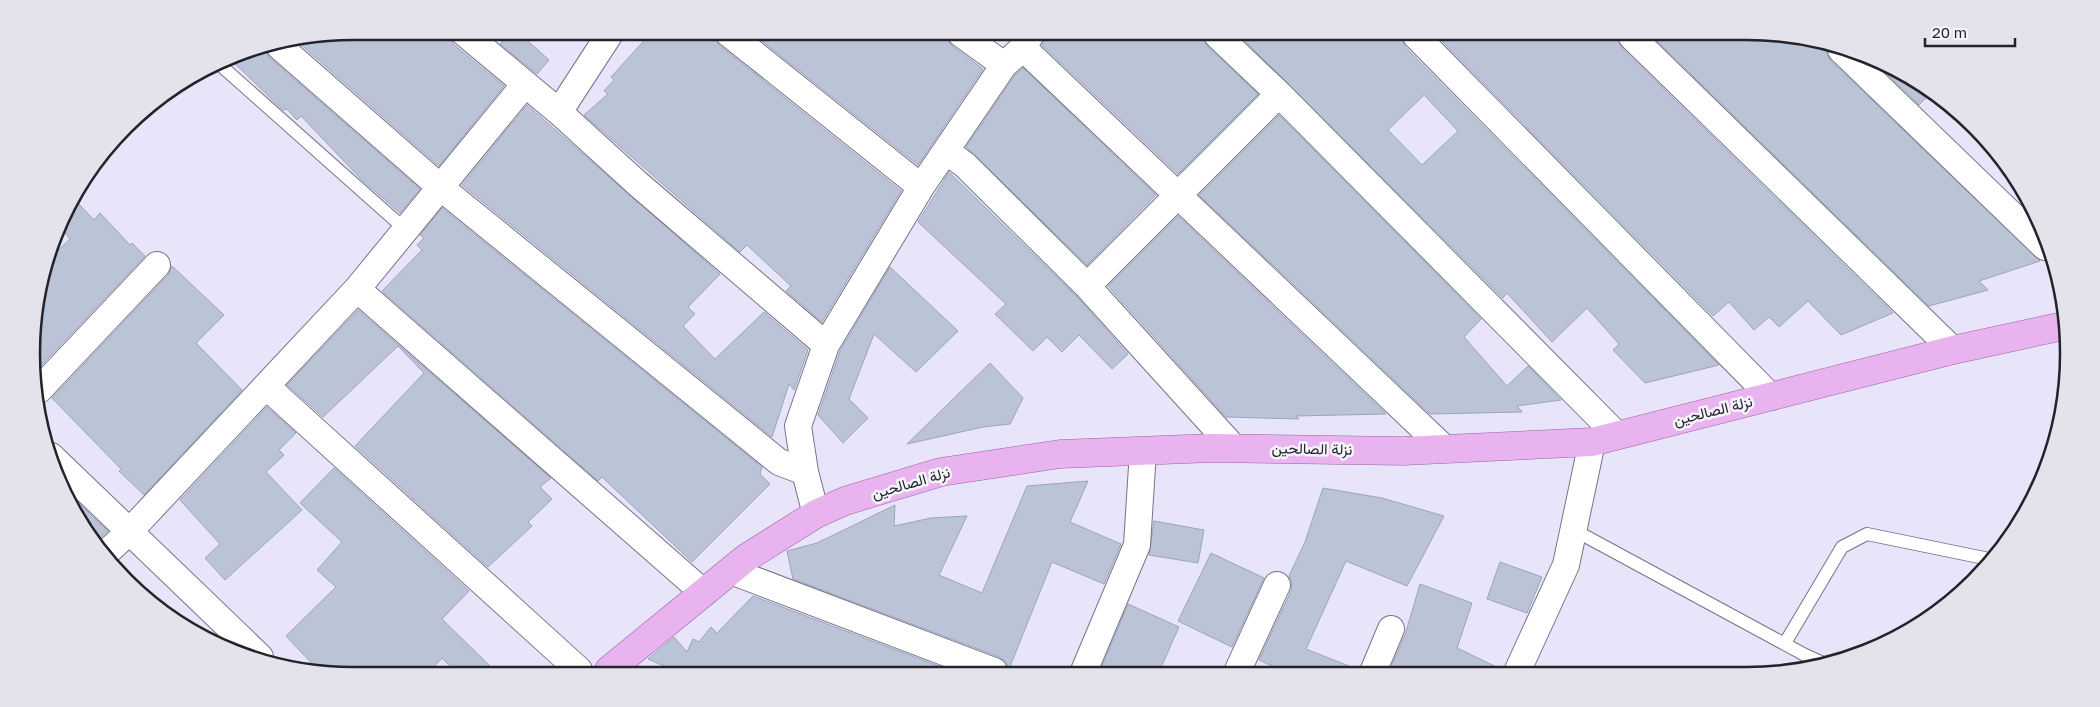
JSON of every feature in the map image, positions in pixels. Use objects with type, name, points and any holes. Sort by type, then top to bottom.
[{"type":"main road","name":"نزلة الصالحين","points":[[616,667],[746,558],[816,514],[845,501],[941,472],[1060,454],[1234,448],[1403,451],[1604,438],[1953,350],[2058,327]]},
{"type":"street","points":[[473,40],[559,112],[638,184],[826,345]]},
{"type":"street","points":[[559,112],[606,40]]},
{"type":"street","points":[[737,40],[921,187]]},
{"type":"street","points":[[969,40],[1004,65]]},
{"type":"street","points":[[1222,40],[1279,94],[1604,438],[1574,530],[1566,565],[1520,667]]},
{"type":"street","points":[[1420,40],[1771,397]]},
{"type":"street","points":[[1635,40],[1953,350]]},
{"type":"street","points":[[816,514],[805,472],[798,426],[826,345],[921,187],[1004,65],[1027,41],[1179,196],[1445,449]]},
{"type":"street","points":[[282,49],[440,187],[779,462],[805,472]]},
{"type":"street","points":[[1849,58],[2038,241]]},
{"type":"street","points":[[110,550],[130,532],[357,289],[525,84]]},
{"type":"street","points":[[1087,286],[1279,94]]},
{"type":"street","points":[[946,151],[966,164],[1087,286],[1234,448]]},
{"type":"street","points":[[42,387],[157,265]]},
{"type":"street","points":[[357,289],[704,593]]},
{"type":"street","points":[[266,386],[576,667]]},
{"type":"street","points":[[1086,667],[1137,545],[1143,451]]},
{"type":"street","points":[[61,466],[253,650]]},
{"type":"street","points":[[731,571],[983,667]]},
{"type":"street","points":[[1239,667],[1277,585]]},
{"type":"street","points":[[1375,667],[1392,629]]},
{"type":"lane","points":[[224,68],[406,230]]},
{"type":"lane","points":[[1574,530],[1813,660]]},
{"type":"lane","points":[[1785,643],[1842,547],[1867,534],[1983,559]]},
{"type":"building","points":[[354,40],[451,40],[453,44],[504,86],[439,166],[301,45]]},
{"type":"building","points":[[504,40],[527,40],[549,60],[537,74],[500,44]]},
{"type":"building","points":[[645,40],[716,40],[719,45],[901,191],[822,322],[786,291],[791,286],[747,245],[740,252],[584,115],[608,94],[604,91],[614,80],[611,77]]},
{"type":"building","points":[[761,40],[948,40],[952,46],[983,69],[918,165]]},
{"type":"building","points":[[1044,40],[1204,40],[1207,46],[1258,94],[1178,174],[1042,45]]},
{"type":"building","points":[[1244,40],[1402,40],[1405,47],[1719,365],[1645,383],[1613,350],[1619,344],[1587,308],[1552,342],[1507,293],[1503,298]],"holes":[[[1424,95],[1458,131],[1422,165],[1388,130]]]},
{"type":"building","points":[[1441,40],[1618,40],[1622,48],[1893,313],[1841,335],[1808,301],[1779,327],[1769,317],[1754,330],[1729,302],[1713,316]]},
{"type":"building","points":[[1656,40],[1767,41],[1808,46],[1827,51],[1831,61],[2040,261],[1979,281],[1988,290],[1929,306]]},
{"type":"building","points":[[267,53],[269,57],[420,189],[400,213],[362,180],[301,116],[297,120],[287,109],[283,110],[235,64]]},
{"type":"building","points":[[1023,68],[1156,195],[1087,265],[966,147],[1015,75]]},
{"type":"building","points":[[1885,72],[1927,97],[1919,105]]},
{"type":"building","points":[[527,105],[720,274],[688,307],[695,314],[683,326],[715,359],[764,312],[808,350],[794,390],[789,384],[772,437],[462,185]]},
{"type":"building","points":[[1279,115],[1481,319],[1464,337],[1507,386],[1528,366],[1561,400],[1517,406],[1522,412],[1430,414],[1199,195]]},
{"type":"building","points":[[949,172],[1076,296],[1128,354],[1112,369],[1079,335],[1062,352],[1047,337],[1033,351],[995,314],[1006,304],[918,222]]},
{"type":"building","points":[[78,204],[94,220],[100,213],[130,245],[132,243],[145,256],[41,366],[41,333],[46,292],[58,250],[70,239],[65,233]]},
{"type":"building","points":[[442,208],[762,467],[760,474],[770,484],[692,562],[602,477],[598,481],[382,291],[422,250],[417,245],[424,238],[420,235]]},
{"type":"building","points":[[1178,216],[1386,414],[1296,416],[1299,419],[1226,417],[1108,286]]},
{"type":"building","points":[[172,266],[224,315],[196,343],[242,390],[144,495],[119,471],[121,469],[52,398],[168,275]]},
{"type":"building","points":[[890,267],[958,331],[916,372],[874,334],[849,399],[868,418],[843,443],[818,415],[840,351]]},
{"type":"building","points":[[358,310],[551,478],[540,487],[552,499],[528,522],[532,526],[488,567],[355,446],[424,373],[398,346],[323,417],[287,385]]},
{"type":"building","points":[[990,363],[1023,398],[1010,424],[983,427],[907,444]]},
{"type":"building","points":[[267,407],[296,433],[279,450],[284,455],[266,472],[302,510],[225,580],[205,558],[220,544],[180,500]]},
{"type":"building","points":[[334,468],[469,591],[442,619],[491,667],[451,667],[442,658],[434,667],[354,667],[312,664],[286,636],[336,587],[317,570],[342,542],[300,503]]},
{"type":"building","points":[[1088,481],[1070,522],[1121,544],[1104,584],[1052,562],[1010,667],[999,657],[793,579],[787,551],[817,543],[895,505],[894,526],[931,518],[967,516],[939,575],[982,593],[1027,486]]},
{"type":"building","points":[[1323,488],[1382,498],[1444,516],[1407,586],[1346,561],[1306,649],[1351,667],[1274,667],[1259,660],[1291,591],[1292,583],[1289,576],[1305,542]]},
{"type":"building","points":[[78,502],[108,531],[100,538]]},
{"type":"building","points":[[1154,521],[1204,530],[1198,563],[1149,555]]},
{"type":"building","points":[[1211,553],[1264,578],[1232,647],[1178,621]]},
{"type":"building","points":[[1500,562],[1542,577],[1527,613],[1487,599]]},
{"type":"building","points":[[1420,584],[1472,603],[1457,648],[1497,667],[1391,667],[1405,635]]},
{"type":"building","points":[[753,596],[941,667],[666,667],[648,659],[674,637],[687,652],[693,639],[699,642],[711,627],[717,633]]},
{"type":"building","points":[[1128,604],[1179,627],[1161,667],[1102,667]]}]
